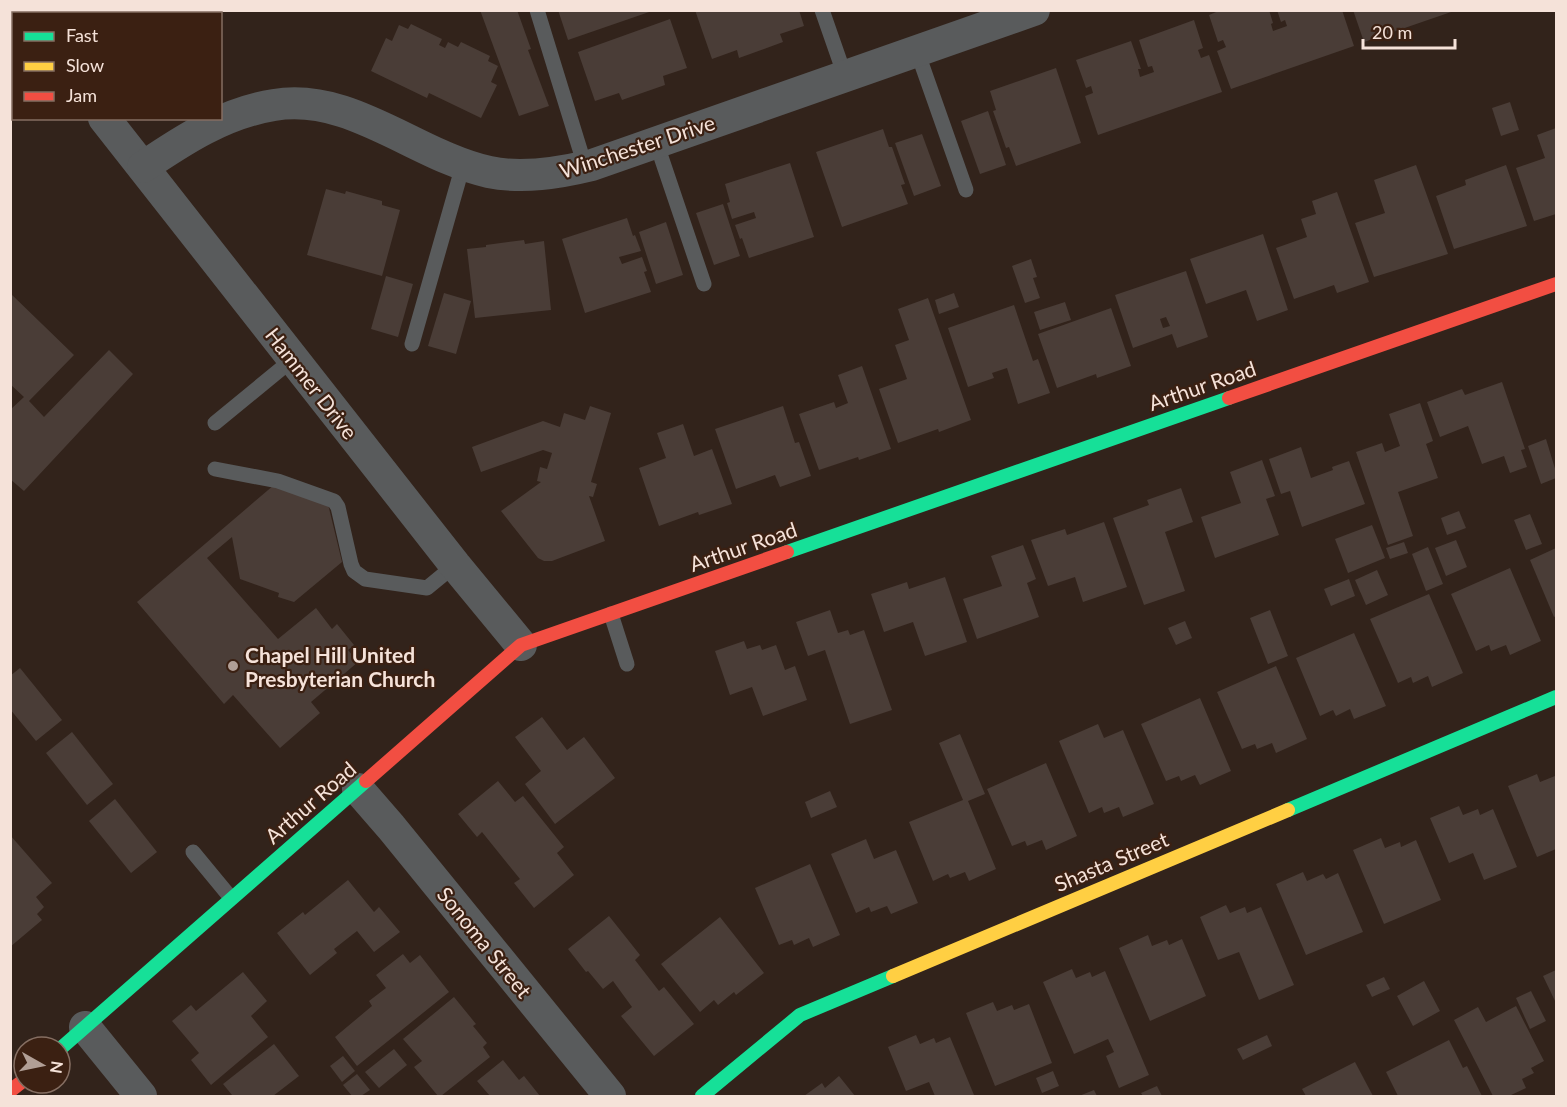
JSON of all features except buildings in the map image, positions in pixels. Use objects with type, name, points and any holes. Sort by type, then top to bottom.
[{"type":"street","name":"Winchester Drive","points":[[143,168],[211,125],[258,108],[291,104],[321,106],[349,114],[463,165],[492,172],[522,175],[554,173],[585,166],[656,142],[1034,10]]},
{"type":"street","name":"Hammer Drive","points":[[106,120],[455,565],[521,645]]},
{"type":"street","name":"Arthur Road","points":[[72,1038],[521,645],[1557,284]]},
{"type":"street","name":"Shasta Street","points":[[702,1096],[800,1015],[1557,697]]},
{"type":"street","name":"Sonoma Street","points":[[358,789],[391,826],[610,1096]]},
{"type":"street","points":[[85,1027],[141,1096]]},
{"type":"lane","points":[[537,10],[585,166]]},
{"type":"lane","points":[[822,10],[845,76]]},
{"type":"lane","points":[[917,51],[966,190]]},
{"type":"lane","points":[[656,142],[704,284]]},
{"type":"lane","points":[[412,344],[463,165]]},
{"type":"lane","points":[[214,423],[293,359]]},
{"type":"lane","points":[[215,469],[278,481],[334,501],[338,507],[351,564],[354,571],[365,579],[427,588],[455,565]]},
{"type":"lane","points":[[611,614],[627,664]]},
{"type":"lane","points":[[193,852],[231,898]]},
{"type":"traffic: fast","points":[[787,552],[1229,398]]},
{"type":"traffic: fast","points":[[1288,810],[1556,697]]},
{"type":"traffic: fast","points":[[72,1038],[366,781]]},
{"type":"traffic: fast","points":[[702,1096],[800,1015],[893,976]]},
{"type":"traffic: slow","points":[[893,976],[1288,810]]},
{"type":"traffic: jam","points":[[1229,398],[1556,284]]},
{"type":"traffic: jam","points":[[366,781],[521,645],[787,552]]},
{"type":"place","name":"Chapel Hill United Presbyterian Church","points":[[233,666]]}]
